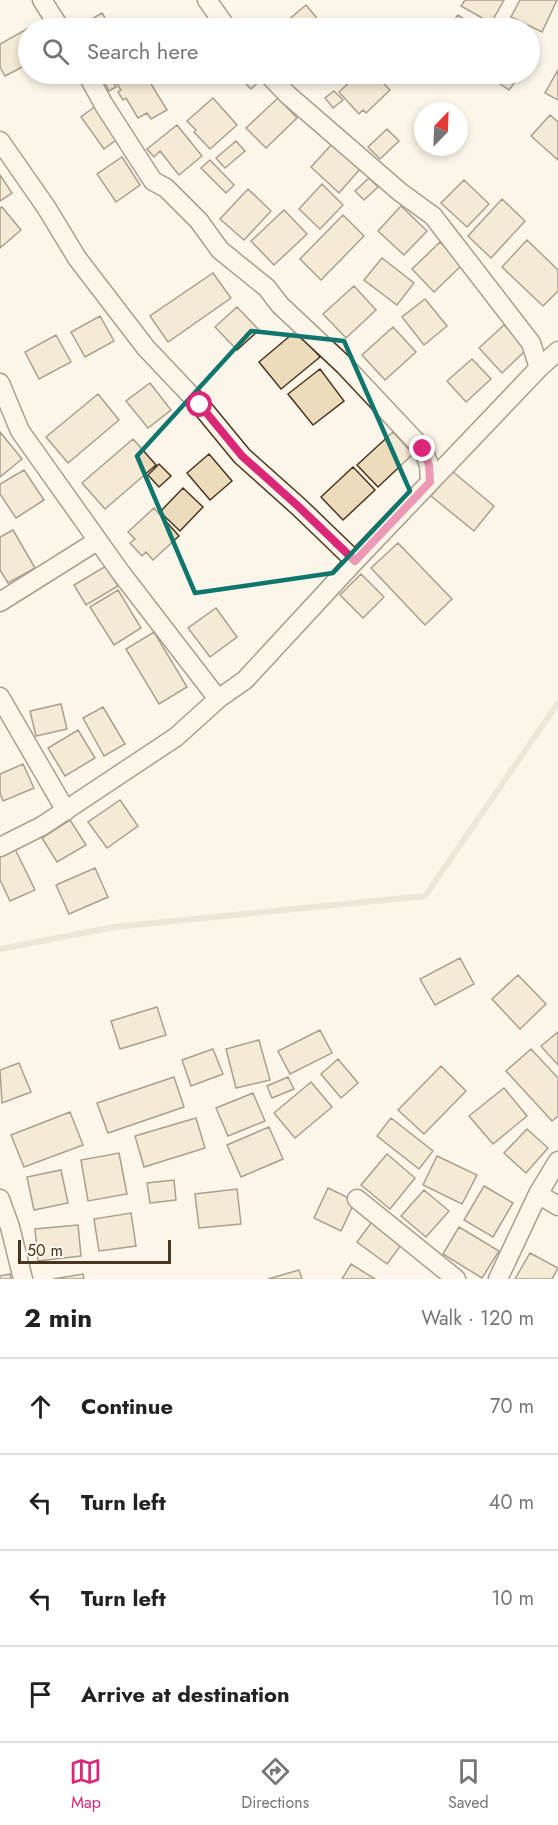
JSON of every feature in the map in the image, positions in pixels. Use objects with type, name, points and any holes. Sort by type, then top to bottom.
[{"type":"street","points":[[42,0],[54,18]]},
{"type":"street","points":[[207,0],[220,18]]},
{"type":"street","points":[[92,84],[153,181],[166,188],[199,221],[220,250],[267,288],[280,305],[345,366],[423,449],[429,465],[430,482]]},
{"type":"street","points":[[278,84],[400,192],[433,216],[531,343],[539,368]]},
{"type":"street","points":[[0,141],[46,207],[77,258],[146,348],[200,405],[242,456],[355,561]]},
{"type":"street","points":[[0,847],[66,811],[176,737],[218,699],[245,680],[430,482],[558,351]]},
{"type":"street","points":[[0,383],[20,431],[97,541],[218,699]]},
{"type":"street","points":[[0,602],[97,541]]},
{"type":"street","points":[[0,697],[66,811]]},
{"type":"street","points":[[498,1279],[538,1194],[558,1161]]},
{"type":"street","points":[[538,1194],[558,1206]]},
{"type":"street","points":[[0,1199],[5,1226],[23,1279]]},
{"type":"street","points":[[357,1199],[456,1279]]},
{"type":"highlighted area","points":[[251,331],[344,341],[410,491],[333,573],[195,593],[137,456]]},
{"type":"building","points":[[465,0],[504,0],[494,18],[482,18],[461,6]]},
{"type":"building","points":[[520,0],[557,0],[542,32],[540,31],[540,18],[511,17]]},
{"type":"building","points":[[306,5],[317,18],[291,18]]},
{"type":"building","points":[[102,13],[105,18],[93,18]]},
{"type":"building","points":[[18,34],[18,69],[5,76],[0,67],[0,44]]},
{"type":"building","points":[[558,70],[558,100],[545,93]]},
{"type":"building","points":[[105,84],[114,84],[116,87],[109,91]]},
{"type":"building","points":[[117,84],[151,84],[167,110],[151,119],[147,113],[138,118],[126,98],[123,100],[118,92],[121,90]]},
{"type":"building","points":[[246,84],[256,84],[251,89]]},
{"type":"building","points":[[347,84],[384,84],[390,90],[366,113],[363,110],[359,114],[339,92]]},
{"type":"building","points":[[500,84],[514,84],[509,90]]},
{"type":"building","points":[[334,91],[343,100],[333,108],[325,98]]},
{"type":"building","points":[[213,98],[237,125],[210,149],[187,121]]},
{"type":"building","points":[[278,98],[297,118],[266,148],[246,128]]},
{"type":"building","points":[[97,105],[120,137],[104,149],[81,117]]},
{"type":"building","points":[[550,115],[558,122],[558,160],[531,136]]},
{"type":"building","points":[[177,125],[202,156],[179,175],[160,151],[154,157],[147,149]]},
{"type":"building","points":[[387,129],[399,141],[380,159],[368,147]]},
{"type":"building","points":[[236,141],[245,151],[225,168],[216,158]]},
{"type":"building","points":[[332,144],[360,169],[339,193],[311,167]]},
{"type":"building","points":[[122,157],[140,185],[116,202],[97,174]]},
{"type":"building","points":[[210,160],[234,185],[226,193],[201,168]]},
{"type":"building","points":[[0,175],[12,193],[0,201]]},
{"type":"building","points":[[369,178],[378,187],[364,200],[355,191]]},
{"type":"building","points":[[464,180],[489,204],[467,227],[441,203]]},
{"type":"building","points":[[322,184],[343,205],[320,229],[299,209]]},
{"type":"building","points":[[248,189],[271,211],[244,240],[220,219]]},
{"type":"building","points":[[502,199],[525,221],[491,258],[468,236]]},
{"type":"building","points":[[401,206],[427,231],[404,255],[378,231]]},
{"type":"building","points":[[2,207],[21,230],[0,248],[0,208]]},
{"type":"building","points":[[284,210],[307,234],[274,265],[251,241]]},
{"type":"building","points":[[343,215],[364,236],[321,280],[300,259]]},
{"type":"building","points":[[527,240],[558,270],[558,291],[543,306],[502,267]]},
{"type":"building","points":[[440,242],[462,265],[434,292],[412,269]]},
{"type":"building","points":[[382,258],[414,283],[397,305],[364,280]]},
{"type":"building","points":[[213,273],[231,298],[168,342],[150,316]]},
{"type":"building","points":[[354,286],[376,310],[346,338],[323,314]]},
{"type":"building","points":[[425,299],[447,326],[424,345],[402,317]]},
{"type":"building","points":[[237,307],[259,330],[237,350],[215,327]]},
{"type":"building","points":[[100,316],[114,341],[85,357],[71,332]]},
{"type":"building","points":[[504,325],[527,349],[502,373],[479,348]]},
{"type":"building","points":[[393,327],[416,352],[385,380],[362,355]]},
{"type":"building","points":[[297,330],[320,357],[281,389],[259,362]]},
{"type":"building","points":[[56,335],[71,362],[39,379],[25,352]]},
{"type":"building","points":[[472,359],[491,379],[466,402],[447,381]]},
{"type":"building","points":[[320,369],[344,401],[313,425],[288,394]]},
{"type":"building","points":[[150,383],[171,410],[148,428],[126,401]]},
{"type":"building","points":[[98,394],[119,420],[68,463],[46,437]]},
{"type":"building","points":[[0,432],[22,459],[0,477]]},
{"type":"building","points":[[393,432],[413,454],[378,487],[357,465]]},
{"type":"building","points":[[133,439],[156,465],[105,509],[82,483]]},
{"type":"building","points":[[209,454],[232,481],[210,500],[187,473]]},
{"type":"building","points":[[159,464],[171,476],[159,487],[148,475]]},
{"type":"building","points":[[353,467],[375,490],[343,520],[321,497]]},
{"type":"building","points":[[24,470],[44,500],[16,518],[0,494],[0,484]]},
{"type":"building","points":[[452,471],[494,506],[474,531],[431,496]]},
{"type":"building","points":[[183,488],[203,507],[180,531],[160,512]]},
{"type":"building","points":[[154,508],[179,536],[153,560],[146,552],[142,556],[130,543],[135,539],[128,532]]},
{"type":"building","points":[[13,530],[35,568],[8,583],[0,570],[0,537]]},
{"type":"building","points":[[398,543],[452,599],[425,625],[371,568]]},
{"type":"building","points":[[106,566],[118,586],[86,605],[74,585]]},
{"type":"building","points":[[361,574],[384,597],[363,618],[340,595]]},
{"type":"building","points":[[118,590],[141,628],[114,645],[90,607]]},
{"type":"building","points":[[216,608],[237,637],[210,657],[188,628]]},
{"type":"building","points":[[154,632],[187,687],[159,704],[126,649]]},
{"type":"building","points":[[61,704],[67,729],[36,736],[30,711]]},
{"type":"building","points":[[103,707],[125,744],[104,756],[83,718]]},
{"type":"building","points":[[78,730],[95,758],[65,776],[48,748]]},
{"type":"building","points":[[23,764],[34,788],[3,801],[0,793],[0,774]]},
{"type":"building","points":[[120,800],[138,826],[107,848],[88,822]]},
{"type":"building","points":[[70,820],[86,845],[57,862],[42,838]]},
{"type":"building","points":[[15,849],[35,890],[10,901],[0,880],[0,856]]},
{"type":"building","points":[[95,868],[108,897],[69,914],[56,885]]},
{"type":"building","points":[[460,958],[474,984],[435,1005],[420,979]]},
{"type":"building","points":[[518,975],[546,1004],[520,1029],[492,999]]},
{"type":"building","points":[[157,1007],[166,1035],[120,1049],[111,1021]]},
{"type":"building","points":[[320,1030],[332,1053],[290,1074],[278,1051]]},
{"type":"building","points":[[558,1032],[558,1065],[541,1046]]},
{"type":"building","points":[[259,1040],[270,1080],[236,1088],[226,1049]]},
{"type":"building","points":[[213,1049],[223,1074],[191,1086],[182,1060]]},
{"type":"building","points":[[531,1049],[558,1078],[558,1116],[552,1121],[506,1071]]},
{"type":"building","points":[[338,1059],[358,1083],[341,1098],[321,1074]]},
{"type":"building","points":[[19,1063],[31,1092],[2,1103],[0,1070]]},
{"type":"building","points":[[441,1066],[466,1091],[424,1134],[398,1110]]},
{"type":"building","points":[[174,1077],[184,1107],[108,1133],[97,1103]]},
{"type":"building","points":[[288,1077],[294,1089],[272,1098],[267,1086]]},
{"type":"building","points":[[311,1082],[332,1107],[295,1138],[274,1113]]},
{"type":"building","points":[[504,1088],[527,1116],[493,1144],[469,1116]]},
{"type":"building","points":[[253,1093],[265,1121],[228,1136],[216,1108]]},
{"type":"building","points":[[70,1112],[83,1145],[24,1167],[11,1135]]},
{"type":"building","points":[[196,1118],[205,1148],[144,1167],[135,1136]]},
{"type":"building","points":[[391,1118],[433,1151],[419,1169],[377,1136]]},
{"type":"building","points":[[269,1127],[283,1159],[241,1177],[227,1145]]},
{"type":"building","points":[[527,1129],[548,1148],[526,1173],[504,1153]]},
{"type":"building","points":[[119,1153],[127,1194],[88,1201],[81,1160]]},
{"type":"building","points":[[387,1154],[415,1178],[390,1209],[361,1185]]},
{"type":"building","points":[[437,1156],[477,1175],[462,1204],[423,1185]]},
{"type":"building","points":[[61,1170],[68,1203],[34,1210],[27,1177]]},
{"type":"building","points":[[174,1180],[176,1200],[150,1203],[147,1183]]},
{"type":"building","points":[[484,1186],[513,1203],[493,1237],[464,1220]]},
{"type":"building","points":[[328,1188],[355,1201],[341,1231],[314,1218]]},
{"type":"building","points":[[237,1189],[241,1224],[199,1228],[195,1194]]},
{"type":"building","points":[[424,1190],[449,1211],[426,1237],[401,1216]]},
{"type":"building","points":[[131,1213],[136,1246],[99,1251],[94,1219]]},
{"type":"building","points":[[374,1219],[404,1241],[387,1264],[357,1242]]},
{"type":"building","points":[[78,1225],[81,1256],[38,1261],[35,1229]]},
{"type":"building","points":[[459,1227],[499,1251],[482,1278],[443,1254]]},
{"type":"building","points":[[530,1253],[558,1268],[552,1279],[515,1279]]},
{"type":"building","points":[[351,1264],[375,1279],[342,1279]]},
{"type":"building","points":[[299,1270],[302,1279],[268,1279]]},
{"type":"building","points":[[10,1274],[11,1279],[0,1279],[0,1276]]},
{"type":"building","points":[[83,1274],[84,1279],[53,1279]]},
{"type":"waterway","points":[[0,949],[114,927],[425,896],[558,703]]},
{"type":"route","points":[[200,405],[242,456],[355,561],[430,482],[429,465],[423,449]]}]
